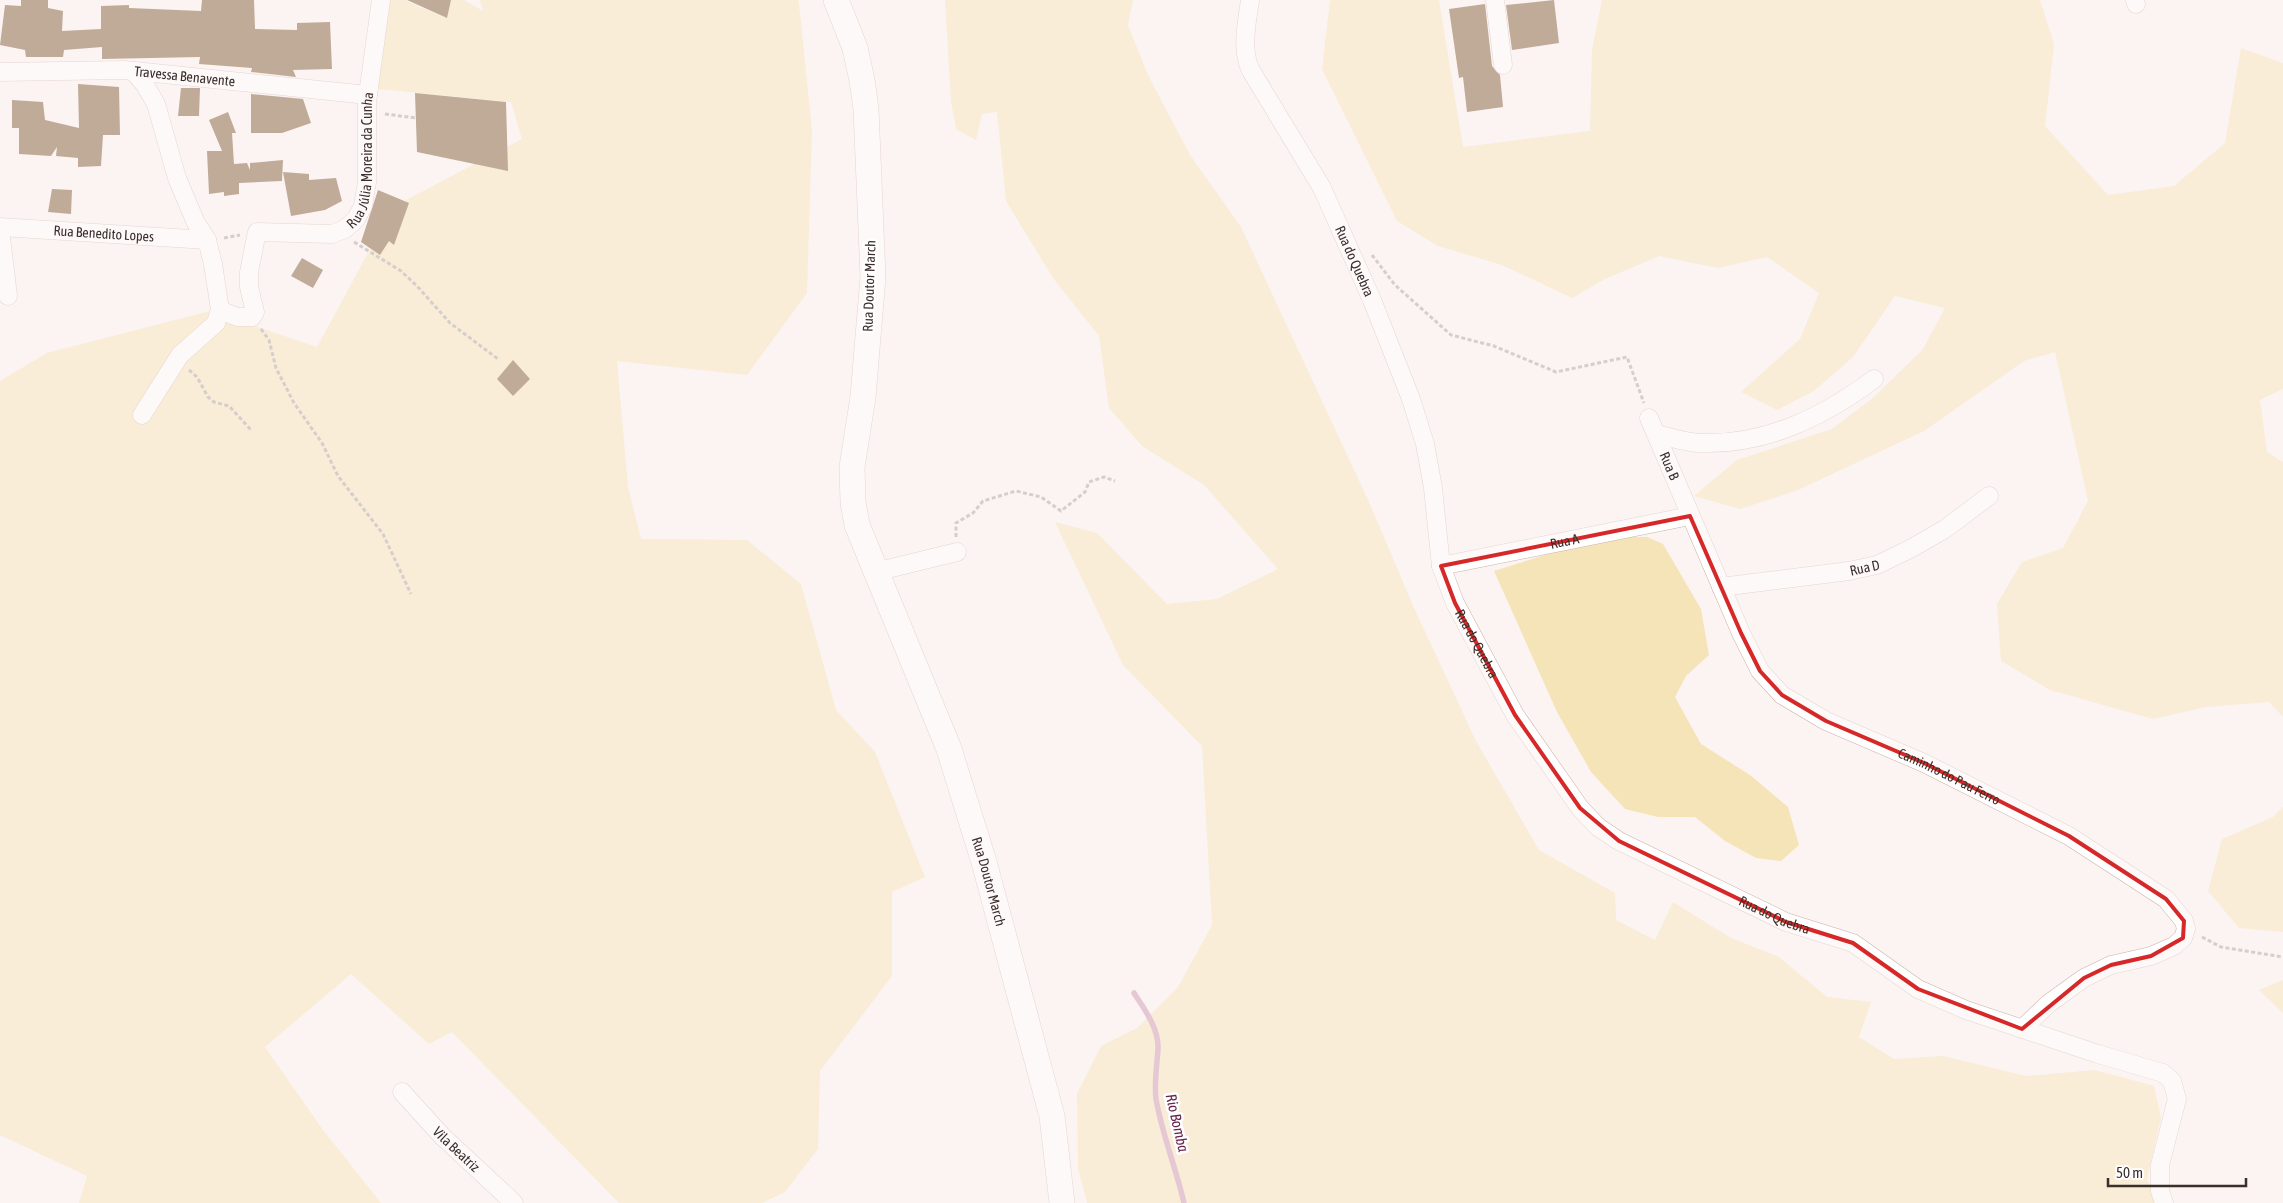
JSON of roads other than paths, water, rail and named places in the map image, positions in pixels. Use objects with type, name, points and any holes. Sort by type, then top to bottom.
[{"type":"main road","name":"Rua Doutor March","points":[[836,0],[855,48],[866,109],[873,277],[863,397],[852,467],[853,502],[857,525],[948,749],[984,862],[1052,1116],[1062,1203]]},
{"type":"street","name":"Rua Júlia Moreira da Cunha","points":[[220,310],[238,316],[252,317],[256,307],[249,287],[249,272],[258,232],[332,234],[345,229],[356,219],[363,206],[368,158],[367,103],[381,0]]},
{"type":"street","name":"Rua do Quebra","points":[[1250,0],[1245,40],[1246,59],[1250,69],[1322,188],[1372,300],[1411,399],[1428,462],[1441,566],[1455,604],[1515,715],[1580,808],[1598,827],[1619,841],[1786,922],[1853,944],[1918,989],[1966,1010],[2163,1073],[2172,1081],[2177,1099],[2160,1165],[2160,1191],[2164,1203]]},
{"type":"street","points":[[1495,0],[1503,64]]},
{"type":"street","name":"Travessa Benavente","points":[[0,72],[134,71],[367,103]]},
{"type":"street","points":[[134,71],[156,104],[177,178],[196,223],[207,240],[213,264],[220,310],[216,323],[187,348],[142,415]]},
{"type":"street","points":[[0,228],[8,296]]},
{"type":"street","name":"Rua Benedito Lopes","points":[[0,228],[207,240]]},
{"type":"street","name":"Rua B","points":[[1690,516],[1652,426],[1699,443],[1741,443],[1783,431],[1850,397],[1874,379]]},
{"type":"street","name":"Rua D","points":[[1721,587],[1877,565],[1945,529],[1989,496]]},
{"type":"street","name":"Rua A","points":[[1441,566],[1690,516]]},
{"type":"street","name":"Caminho do Pau Ferro","points":[[1690,516],[1741,633],[1760,671],[1782,694],[1826,721],[1924,763],[2070,836],[2166,899],[2178,910],[2186,929],[2183,938],[2174,946],[2151,956],[2112,964],[2084,978],[2048,1004],[2022,1029]]},
{"type":"street","points":[[875,572],[957,552]]},
{"type":"street","name":"Vila Beatriz","points":[[402,1092],[442,1136],[514,1203]]},
{"type":"waterway","name":"Rio Bomba","points":[[1134,993],[1150,1019],[1158,1041],[1155,1080],[1156,1099],[1184,1203]]}]
